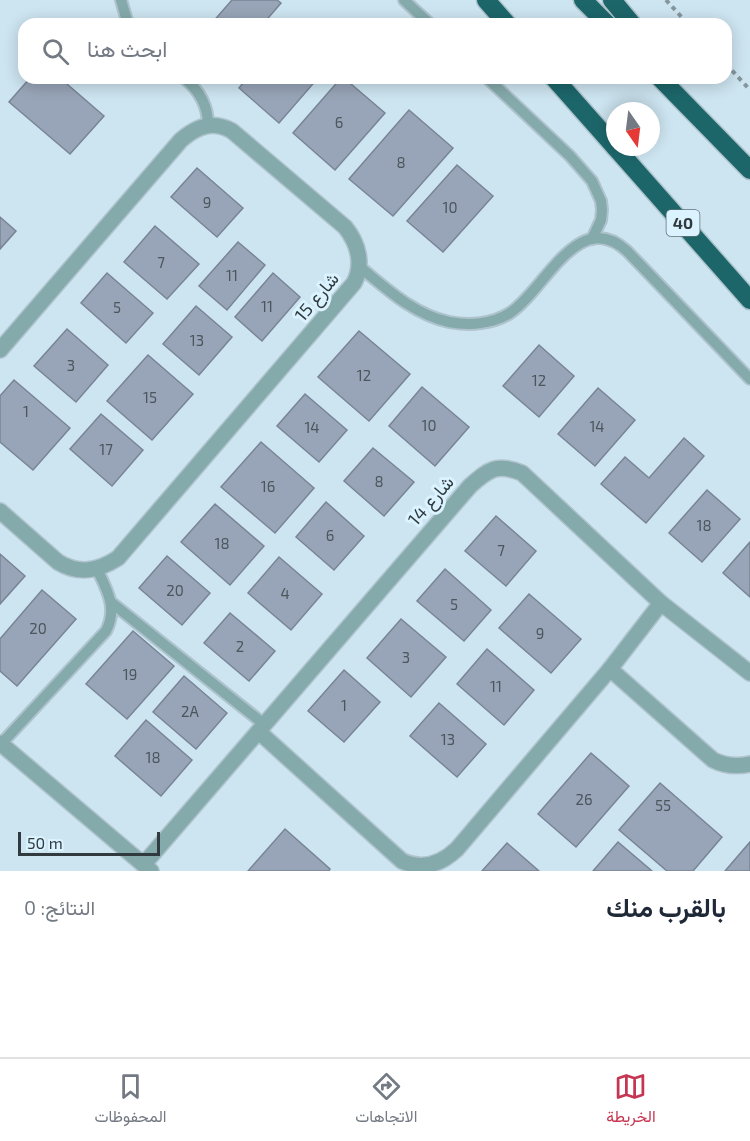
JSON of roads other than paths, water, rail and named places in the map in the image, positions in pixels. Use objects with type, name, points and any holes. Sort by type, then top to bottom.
[{"type":"highway","points":[[486,0],[502,18]]},
{"type":"highway","points":[[583,0],[601,18]]},
{"type":"highway","points":[[612,0],[627,18]]},
{"type":"highway","name":"40","points":[[559,84],[606,137]]},
{"type":"highway","points":[[666,84],[748,167]]},
{"type":"highway","points":[[680,84],[748,167]]},
{"type":"highway","name":"40","points":[[623,156],[750,300]]},
{"type":"street","name":"شارع 15","points":[[97,569],[113,562],[123,554],[354,283],[360,267],[353,238],[345,227],[232,131],[220,126],[208,125]]},
{"type":"street","points":[[0,350],[182,140],[194,130],[208,125]]},
{"type":"street","name":"شارع 14","points":[[148,868],[262,728],[470,486],[491,469],[507,468],[522,473],[661,603],[750,673]]},
{"type":"street","points":[[0,511],[66,567],[82,571],[97,569]]},
{"type":"street","points":[[262,728],[402,861],[410,866],[423,868],[436,864],[458,849],[610,669],[661,603]]},
{"type":"street","points":[[610,669],[713,760],[733,766],[750,764]]},
{"type":"street","points":[[1,744],[148,868]]},
{"type":"lane","points":[[121,0],[126,18]]},
{"type":"lane","points":[[404,0],[424,18]]},
{"type":"lane","points":[[191,84],[203,102],[208,115],[208,125]]},
{"type":"lane","points":[[493,84],[570,156],[592,180],[601,201],[602,210],[601,220],[592,239]]},
{"type":"lane","points":[[360,267],[398,298],[432,317],[469,324],[498,319],[517,308],[560,260],[576,247],[592,239],[606,238],[620,245],[750,379]]},
{"type":"lane","points":[[1,744],[106,631],[112,617],[112,603],[97,569]]},
{"type":"lane","points":[[112,603],[262,728]]}]
